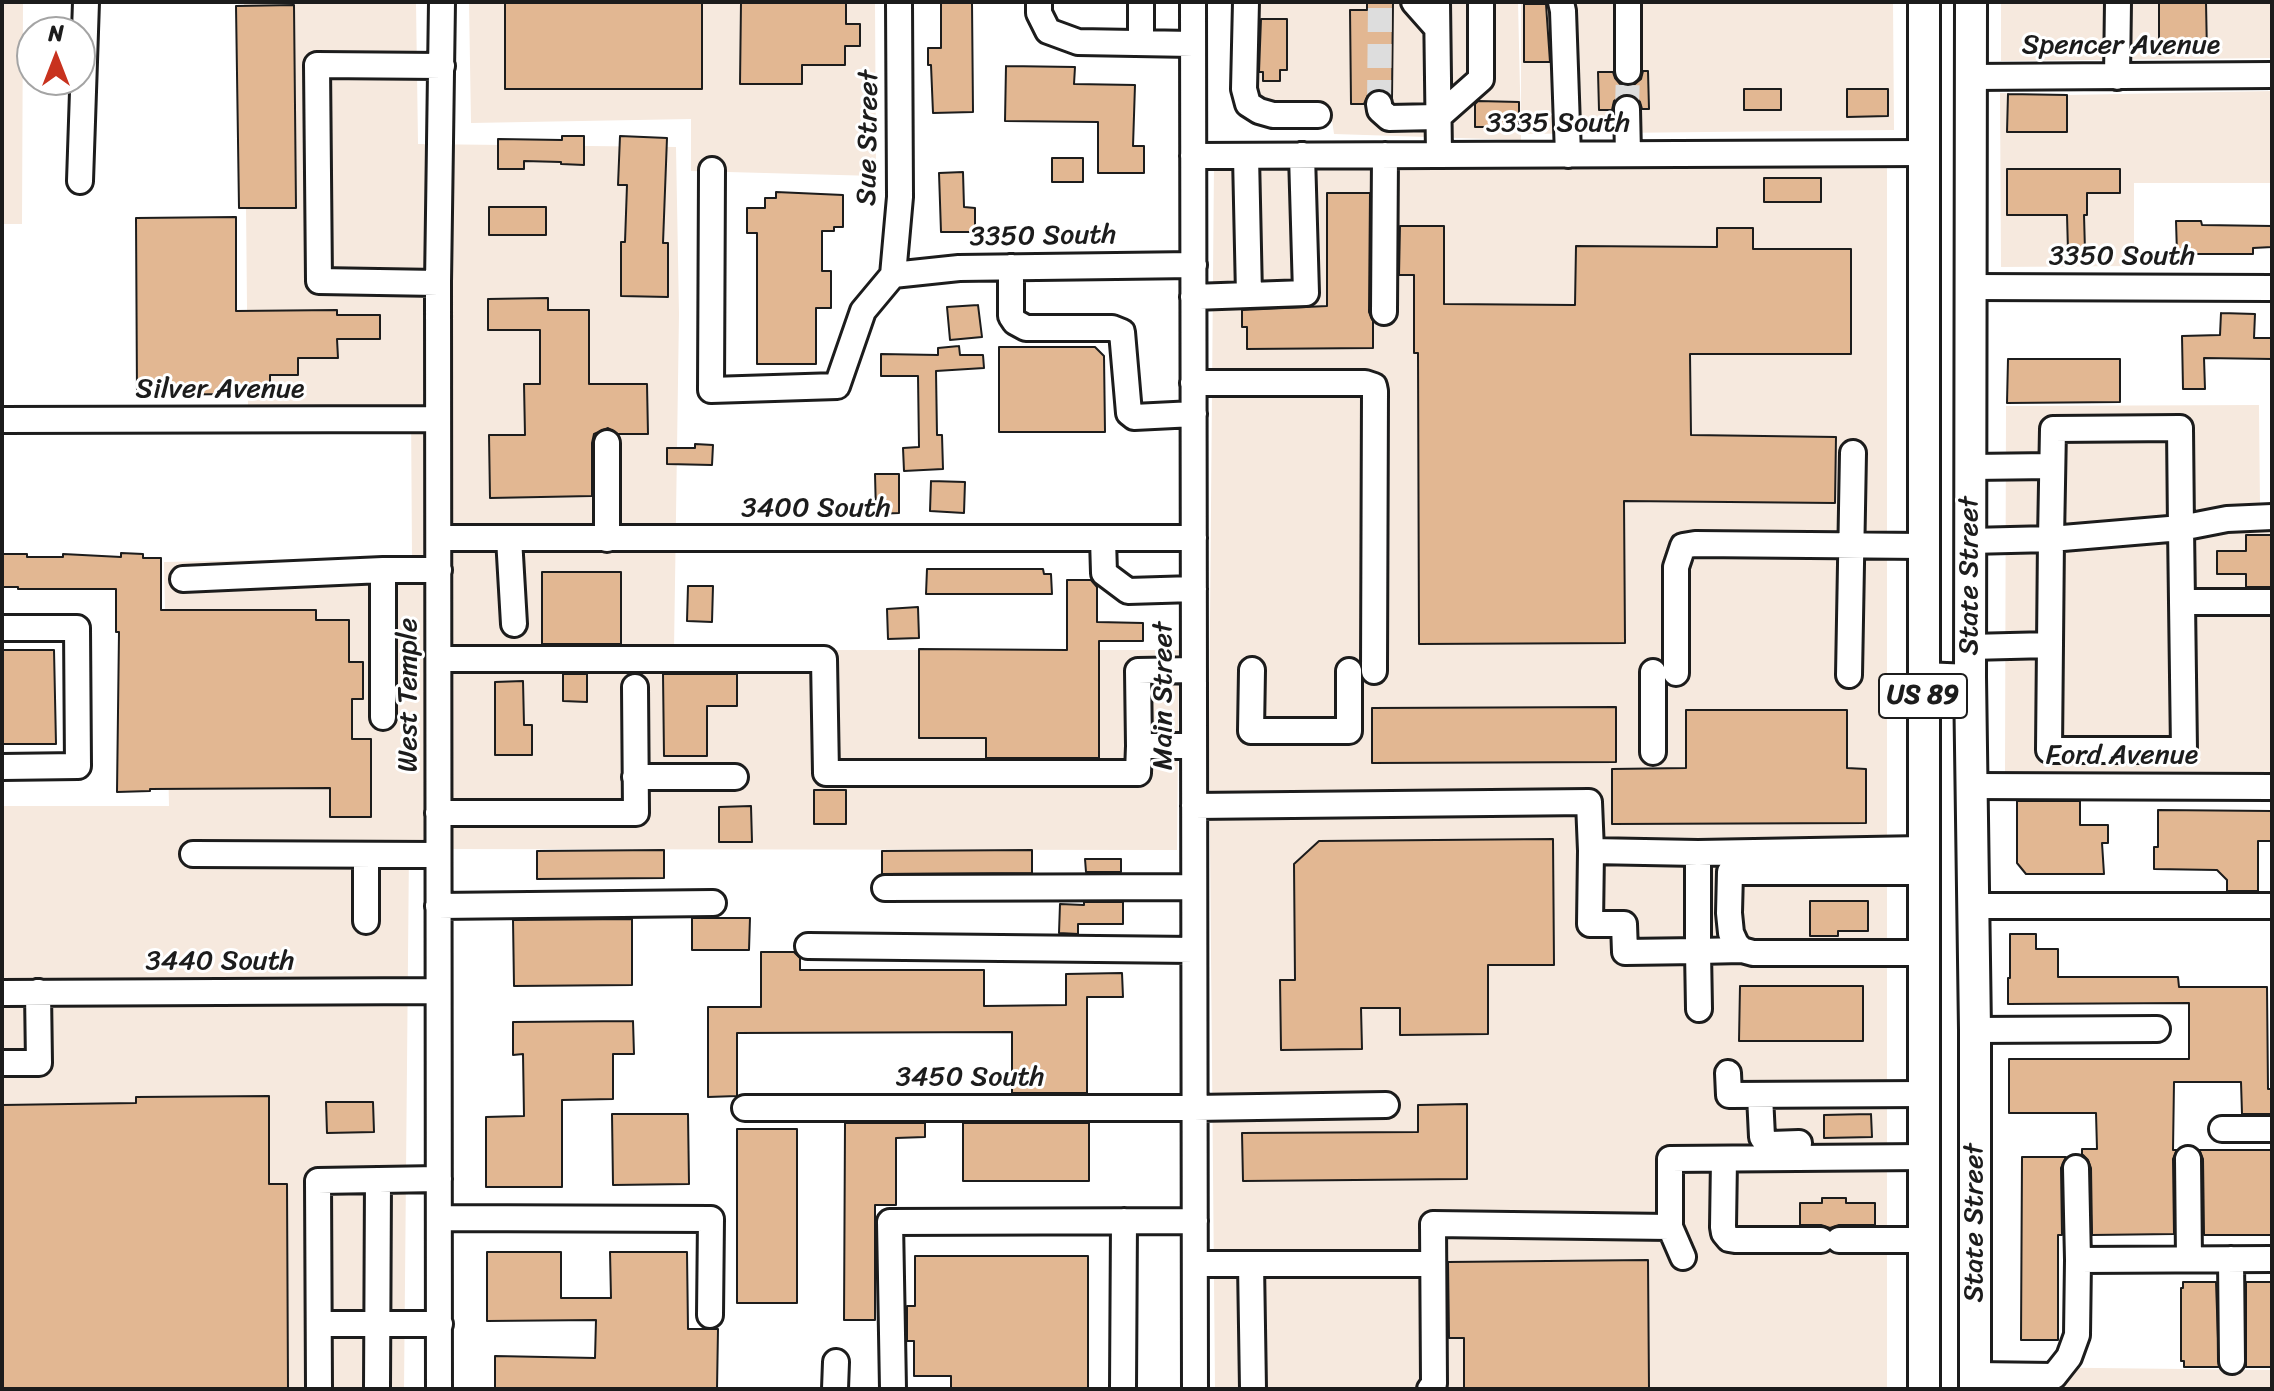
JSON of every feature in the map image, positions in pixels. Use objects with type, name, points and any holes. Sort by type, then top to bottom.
[{"type":"main road","name":"State Street","points":[[1924,2],[1924,1389]]},
{"type":"main road","name":"State Street","points":[[1971,2],[1970,677],[1975,1030],[1975,1382]]},
{"type":"street","points":[[80,181],[86,2]]},
{"type":"street","name":"West Temple","points":[[439,1389],[438,283],[442,2]]},
{"type":"street","name":"Sue Street","points":[[893,275],[900,197],[899,2]]},
{"type":"street","points":[[1039,2],[1039,13],[1048,31],[1078,42],[1193,44]]},
{"type":"street","points":[[1141,2],[1141,43]]},
{"type":"street","name":"Main Street","points":[[1193,2],[1195,1389]]},
{"type":"street","points":[[1246,2],[1244,89],[1248,104],[1273,115],[1318,115]]},
{"type":"street","points":[[1414,2],[1437,28]]},
{"type":"street","points":[[1437,2],[1439,155]]},
{"type":"street","points":[[1379,104],[1380,110],[1389,118],[1438,117],[1481,79],[1481,2]]},
{"type":"street","points":[[1561,2],[1568,155]]},
{"type":"street","points":[[1628,2],[1628,71]]},
{"type":"street","points":[[2117,77],[2118,2]]},
{"type":"street","points":[[438,283],[319,281],[317,65],[442,66]]},
{"type":"street","name":"Spencer Avenue","points":[[1971,77],[2272,75]]},
{"type":"street","points":[[1627,109],[1628,154]]},
{"type":"street","name":"3335 South","points":[[1193,156],[1923,153]]},
{"type":"street","points":[[1193,297],[1306,293],[1302,155]]},
{"type":"street","points":[[1384,312],[1385,155]]},
{"type":"street","points":[[1246,156],[1249,295]]},
{"type":"street","points":[[712,170],[711,390],[837,386],[863,311],[893,275]]},
{"type":"street","name":"3350 South","points":[[893,275],[959,268],[1194,265]]},
{"type":"street","points":[[1011,267],[1011,316],[1015,322],[1026,328],[1112,328],[1122,332],[1129,413],[1134,417],[1194,414]]},
{"type":"street","name":"3350 South","points":[[1971,287],[2272,288]]},
{"type":"street","points":[[1193,383],[1365,383],[1374,386],[1374,671]]},
{"type":"street","name":"Silver Avenue","points":[[2,420],[438,419]]},
{"type":"street","points":[[2180,428],[2184,750],[2049,750],[2052,466],[2053,429],[2180,428]]},
{"type":"street","points":[[607,443],[607,539]]},
{"type":"street","points":[[1849,675],[1853,453]]},
{"type":"street","points":[[1971,467],[2052,466]]},
{"type":"street","points":[[1970,541],[2051,539],[2181,528],[2227,519],[2272,517]]},
{"type":"street","name":"3400 South","points":[[439,538],[1194,538]]},
{"type":"street","points":[[509,538],[514,624]]},
{"type":"street","points":[[1103,539],[1104,573],[1128,591],[1194,589]]},
{"type":"street","points":[[1653,752],[1676,567],[1683,546],[1923,546]]},
{"type":"street","points":[[383,570],[383,717]]},
{"type":"street","points":[[183,579],[439,570]]},
{"type":"street","points":[[2182,602],[2272,602]]},
{"type":"street","points":[[2,628],[77,628],[78,766],[2,767]]},
{"type":"street","points":[[1970,647],[2050,645]]},
{"type":"street","points":[[439,659],[824,659],[826,773],[1138,773],[1138,671],[1194,670]]},
{"type":"street","points":[[1252,670],[1251,731],[1349,731],[1349,671]]},
{"type":"street","points":[[1923,675],[1970,677]]},
{"type":"street","points":[[438,813],[636,813],[635,687]]},
{"type":"street","points":[[1139,746],[1194,746]]},
{"type":"street","points":[[635,777],[735,777]]},
{"type":"street","name":"Ford Avenue","points":[[1971,786],[2272,787]]},
{"type":"street","points":[[1194,806],[1589,802],[1590,924],[1624,924],[1625,952],[1923,953]]},
{"type":"street","points":[[1591,851],[1698,853],[1751,862],[1923,860]]},
{"type":"street","points":[[1698,853],[1699,1009]]},
{"type":"street","points":[[193,854],[438,855]]},
{"type":"street","points":[[366,855],[366,921]]},
{"type":"street","points":[[1742,950],[1731,933],[1730,872],[1751,862]]},
{"type":"street","points":[[1751,862],[1742,888],[1742,930],[1749,937],[1759,943],[1857,942],[1874,953]]},
{"type":"street","points":[[885,888],[1194,887]]},
{"type":"street","points":[[438,906],[713,903]]},
{"type":"street","points":[[1973,906],[2272,906]]},
{"type":"street","points":[[808,946],[1194,950]]},
{"type":"street","name":"3440 South","points":[[2,993],[438,991]]},
{"type":"street","points":[[2,1063],[39,1063],[38,992]]},
{"type":"street","points":[[1975,1030],[2157,1029]]},
{"type":"street","points":[[1728,1073],[1729,1095],[1924,1094]]},
{"type":"street","points":[[1760,1095],[1762,1137],[1771,1144],[1924,1149]]},
{"type":"street","name":"3450 South","points":[[745,1108],[1386,1105]]},
{"type":"street","points":[[2222,1129],[2272,1129]]},
{"type":"street","points":[[1683,1257],[1670,1227],[1670,1159],[1924,1149]]},
{"type":"street","points":[[1724,1159],[1723,1227],[1729,1239],[1924,1240]]},
{"type":"street","points":[[2188,1159],[2189,1259]]},
{"type":"street","points":[[1975,1382],[2053,1382],[2069,1357],[2077,1335],[2076,1168]]},
{"type":"street","points":[[319,1389],[318,1181],[439,1179]]},
{"type":"street","points":[[377,1389],[378,1180]]},
{"type":"street","points":[[439,1218],[711,1219],[710,1315]]},
{"type":"street","points":[[1123,1389],[1124,1221]]},
{"type":"street","points":[[893,1389],[890,1222],[1195,1221]]},
{"type":"street","points":[[1430,1389],[1434,1384],[1433,1224],[1670,1227]]},
{"type":"street","points":[[2231,1259],[2232,1361]]},
{"type":"street","points":[[2078,1260],[2272,1259]]},
{"type":"street","points":[[1195,1264],[1433,1264]]},
{"type":"street","points":[[1251,1264],[1253,1389]]},
{"type":"street","points":[[319,1324],[440,1324]]},
{"type":"street","points":[[835,1389],[836,1362]]},
{"type":"shaded area","points":[[2,2],[23,2],[23,16],[16,16],[16,96],[23,96],[22,224],[2,224]]},
{"type":"shaded area","points":[[244,2],[416,2],[418,144],[676,147],[679,314],[674,650],[1179,650],[1177,850],[409,849],[404,1389],[2,1389],[2,806],[169,806],[164,562],[412,557],[411,409],[248,409]]},
{"type":"shaded area","points":[[469,2],[875,2],[876,176],[691,171],[691,119],[471,123]]},
{"type":"shaded area","points":[[1235,2],[1518,2],[1521,133],[1521,2],[1893,2],[1894,130],[1521,134],[1521,140],[1334,134],[1332,120],[1303,123],[1245,114]]},
{"type":"shaded area","points":[[2001,2],[2272,2],[2272,58],[2001,61]]},
{"type":"shaded area","points":[[2272,91],[2272,183],[2134,183],[2134,266],[2001,267],[2000,93],[2067,95]]},
{"type":"shaded area","points":[[1214,164],[1887,166],[1887,1389],[1215,1389],[1209,736]]},
{"type":"shaded area","points":[[2259,405],[2260,504],[2272,505],[2272,778],[2005,776],[2006,406]]},
{"type":"shaded area","points":[[2009,1367],[2272,1370],[2272,1389],[2009,1389]]},
{"type":"building","points":[[505,2],[702,2],[702,89],[505,89]]},
{"type":"building","points":[[741,2],[846,2],[846,24],[860,24],[860,46],[845,46],[845,65],[802,65],[802,84],[740,84]]},
{"type":"building","points":[[972,2],[973,112],[933,113],[928,48],[941,48],[941,3]]},
{"type":"building","points":[[1367,2],[1393,2],[1392,98],[1385,90],[1377,89],[1369,93],[1364,104],[1351,104],[1350,10],[1367,10]]},
{"type":"building","points":[[2159,2],[2206,2],[2207,54],[2159,54]]},
{"type":"building","points":[[1524,4],[1546,4],[1550,62],[1524,62]]},
{"type":"building","points":[[294,5],[296,208],[239,208],[236,6]]},
{"type":"building","points":[[1261,19],[1287,19],[1287,70],[1280,70],[1280,81],[1263,81],[1263,72],[1259,72]]},
{"type":"building","points":[[1006,66],[1075,67],[1074,84],[1135,85],[1133,146],[1144,146],[1144,173],[1098,173],[1098,122],[1005,121]]},
{"type":"building","points":[[1643,71],[1648,71],[1649,109],[1642,109],[1635,96],[1626,94],[1614,101],[1612,110],[1599,110],[1598,72],[1613,72],[1620,84],[1629,86],[1641,79]]},
{"type":"building","points":[[1744,89],[1781,89],[1781,110],[1744,110]]},
{"type":"building","points":[[1847,89],[1888,89],[1888,116],[1847,117]]},
{"type":"building","points":[[2008,94],[2067,95],[2067,132],[2007,132]]},
{"type":"building","points":[[1478,101],[1519,102],[1519,127],[1475,127],[1475,104]]},
{"type":"building","points":[[562,136],[584,136],[584,165],[524,161],[524,169],[498,169],[498,139],[562,140]]},
{"type":"building","points":[[620,136],[667,138],[663,243],[668,243],[668,297],[621,296],[621,242],[625,242],[627,185],[618,185]]},
{"type":"building","points":[[1052,158],[1083,158],[1083,182],[1052,182]]},
{"type":"building","points":[[2007,169],[2120,169],[2120,193],[2087,193],[2085,251],[2068,251],[2067,215],[2007,215]]},
{"type":"building","points":[[963,172],[964,207],[975,208],[975,232],[941,232],[939,173]]},
{"type":"building","points":[[1764,178],[1821,178],[1821,202],[1764,202]]},
{"type":"building","points":[[776,192],[843,195],[843,227],[822,231],[822,271],[831,271],[831,308],[816,308],[816,364],[757,364],[757,233],[747,233],[747,208],[765,208],[765,198],[776,198]]},
{"type":"building","points":[[1327,193],[1370,193],[1369,312],[1373,321],[1373,348],[1247,349],[1247,327],[1242,327],[1242,310],[1327,306]]},
{"type":"building","points":[[489,207],[546,207],[546,235],[489,235]]},
{"type":"building","points":[[236,217],[236,311],[337,310],[337,315],[380,315],[380,339],[337,339],[338,358],[298,358],[298,375],[270,375],[270,390],[237,390],[234,394],[137,395],[136,218]]},
{"type":"building","points":[[2176,221],[2201,221],[2202,225],[2272,226],[2272,247],[2253,248],[2253,254],[2177,254]]},
{"type":"building","points":[[1400,226],[1444,226],[1444,304],[1575,305],[1576,246],[1717,247],[1717,228],[1753,228],[1753,249],[1851,249],[1851,354],[1690,354],[1691,435],[1836,437],[1835,503],[1624,501],[1625,643],[1419,644],[1418,353],[1414,353],[1414,275],[1399,275]]},
{"type":"building","points":[[548,298],[548,310],[589,310],[589,384],[647,384],[648,434],[618,434],[608,428],[594,434],[592,496],[490,498],[489,435],[525,435],[524,384],[540,384],[540,330],[488,330],[488,299]]},
{"type":"building","points":[[978,305],[982,337],[950,340],[947,307]]},
{"type":"building","points":[[2221,313],[2255,314],[2254,338],[2272,338],[2272,359],[2204,358],[2205,389],[2183,389],[2182,336],[2220,335]]},
{"type":"building","points":[[959,346],[960,355],[983,355],[984,368],[936,371],[937,435],[942,435],[943,469],[904,471],[903,448],[919,447],[918,376],[881,376],[881,354],[938,355],[938,348]]},
{"type":"building","points":[[999,347],[1095,347],[1104,356],[1105,432],[999,432]]},
{"type":"building","points":[[2008,359],[2120,359],[2120,402],[2007,403]]},
{"type":"building","points":[[695,444],[713,445],[712,465],[667,464],[667,448],[695,448]]},
{"type":"building","points":[[875,474],[899,474],[899,513],[876,514]]},
{"type":"building","points":[[931,481],[965,482],[964,513],[930,511]]},
{"type":"building","points":[[2246,535],[2272,535],[2272,587],[2246,587],[2246,574],[2217,574],[2217,551],[2246,551]]},
{"type":"building","points":[[121,553],[161,558],[161,610],[316,610],[316,620],[349,620],[349,662],[363,662],[363,699],[352,699],[352,739],[371,739],[371,817],[330,817],[330,788],[117,792],[119,632],[116,632],[116,589],[2,587],[2,554],[121,557]]},
{"type":"building","points":[[927,569],[1043,569],[1044,574],[1051,574],[1052,594],[926,594]]},
{"type":"building","points":[[542,572],[621,572],[621,644],[542,644]]},
{"type":"building","points":[[1067,580],[1091,580],[1097,587],[1097,622],[1143,623],[1143,641],[1099,641],[1099,758],[986,758],[986,738],[919,738],[919,649],[1067,650]]},
{"type":"building","points":[[688,586],[713,586],[712,622],[687,621]]},
{"type":"building","points":[[918,607],[919,638],[888,639],[887,609]]},
{"type":"building","points":[[2,650],[54,650],[56,744],[2,744]]},
{"type":"building","points":[[563,674],[587,674],[587,702],[563,701]]},
{"type":"building","points":[[663,674],[737,674],[737,706],[707,706],[707,756],[664,756]]},
{"type":"building","points":[[523,681],[524,725],[532,725],[532,755],[495,755],[495,682]]},
{"type":"building","points":[[1616,707],[1616,762],[1372,763],[1372,708]]},
{"type":"building","points":[[1686,710],[1847,710],[1847,768],[1866,769],[1866,823],[1612,824],[1612,769],[1686,768]]},
{"type":"building","points":[[814,790],[846,790],[846,824],[814,824]]},
{"type":"building","points":[[2017,801],[2080,801],[2080,825],[2108,825],[2108,843],[2102,843],[2104,874],[2026,874],[2017,863]]},
{"type":"building","points":[[751,806],[752,842],[719,842],[719,807]]},
{"type":"building","points":[[2158,810],[2272,811],[2272,841],[2258,841],[2258,891],[2227,891],[2227,880],[2217,870],[2154,869],[2154,847],[2158,847]]},
{"type":"building","points":[[1553,839],[1554,965],[1488,965],[1488,1034],[1400,1035],[1400,1008],[1361,1008],[1362,1049],[1281,1050],[1280,980],[1295,980],[1294,864],[1319,841]]},
{"type":"building","points":[[664,850],[664,878],[537,879],[537,851]]},
{"type":"building","points":[[1032,850],[1032,873],[882,874],[882,851]]},
{"type":"building","points":[[1085,859],[1121,859],[1121,872],[1086,872]]},
{"type":"building","points":[[1810,901],[1868,901],[1868,931],[1838,931],[1838,936],[1810,936]]},
{"type":"building","points":[[1084,902],[1123,902],[1123,924],[1078,924],[1078,934],[1059,933],[1060,904],[1084,905]]},
{"type":"building","points":[[692,918],[750,918],[749,950],[692,950]]},
{"type":"building","points":[[632,919],[632,985],[514,986],[513,920]]},
{"type":"building","points":[[2010,934],[2036,934],[2036,949],[2058,949],[2058,977],[2178,977],[2179,987],[2267,987],[2268,1089],[2272,1089],[2272,1114],[2242,1114],[2241,1082],[2174,1082],[2173,1150],[2177,1150],[2173,1159],[2174,1234],[2092,1235],[2091,1168],[2082,1149],[2097,1149],[2096,1113],[2009,1113],[2009,1059],[2189,1059],[2189,1003],[2008,1004]]},
{"type":"building","points":[[761,952],[794,952],[800,958],[800,970],[984,970],[984,1006],[1066,1005],[1066,974],[1122,973],[1123,997],[1087,997],[1087,1093],[1012,1093],[1012,1032],[737,1033],[737,1096],[708,1097],[708,1007],[761,1007]]},
{"type":"building","points":[[1740,986],[1863,986],[1863,1041],[1739,1041]]},
{"type":"building","points":[[633,1021],[634,1054],[613,1054],[613,1099],[562,1100],[562,1187],[486,1187],[486,1117],[524,1116],[523,1054],[513,1055],[513,1022]]},
{"type":"building","points":[[269,1096],[269,1184],[287,1184],[288,1389],[2,1389],[2,1105],[136,1103],[136,1097]]},
{"type":"building","points":[[326,1102],[373,1102],[374,1132],[327,1133]]},
{"type":"building","points":[[1467,1104],[1467,1179],[1243,1181],[1242,1133],[1418,1132],[1418,1105]]},
{"type":"building","points":[[612,1114],[688,1114],[689,1184],[613,1185]]},
{"type":"building","points":[[1871,1114],[1872,1137],[1824,1138],[1824,1115]]},
{"type":"building","points":[[845,1123],[925,1123],[925,1137],[896,1138],[896,1205],[875,1205],[875,1320],[844,1320]]},
{"type":"building","points":[[963,1123],[1089,1123],[1089,1181],[963,1181]]},
{"type":"building","points":[[737,1129],[797,1129],[797,1303],[737,1303]]},
{"type":"building","points":[[2199,1150],[2272,1150],[2272,1235],[2204,1235],[2203,1159]]},
{"type":"building","points":[[2022,1157],[2066,1157],[2061,1168],[2062,1235],[2058,1235],[2058,1340],[2021,1340]]},
{"type":"building","points":[[1822,1198],[1846,1198],[1846,1203],[1875,1203],[1875,1225],[1830,1228],[1800,1225],[1800,1203],[1822,1203]]},
{"type":"building","points":[[487,1252],[561,1252],[561,1298],[611,1298],[610,1252],[687,1252],[688,1329],[718,1329],[717,1389],[495,1389],[495,1356],[595,1358],[596,1320],[487,1321]]},
{"type":"building","points":[[915,1256],[1088,1256],[1088,1389],[951,1389],[951,1376],[914,1376],[914,1341],[907,1341],[907,1306],[915,1306]]},
{"type":"building","points":[[1648,1260],[1649,1389],[1464,1389],[1464,1338],[1449,1338],[1448,1262]]},
{"type":"building","points":[[2183,1282],[2216,1282],[2219,1367],[2184,1367],[2184,1361],[2181,1361]]},
{"type":"building","points":[[2246,1282],[2272,1282],[2272,1367],[2246,1367]]},
{"type":"tunnel","points":[[1379,104],[1380,2]]},
{"type":"tunnel","points":[[1627,109],[1628,71]]}]
